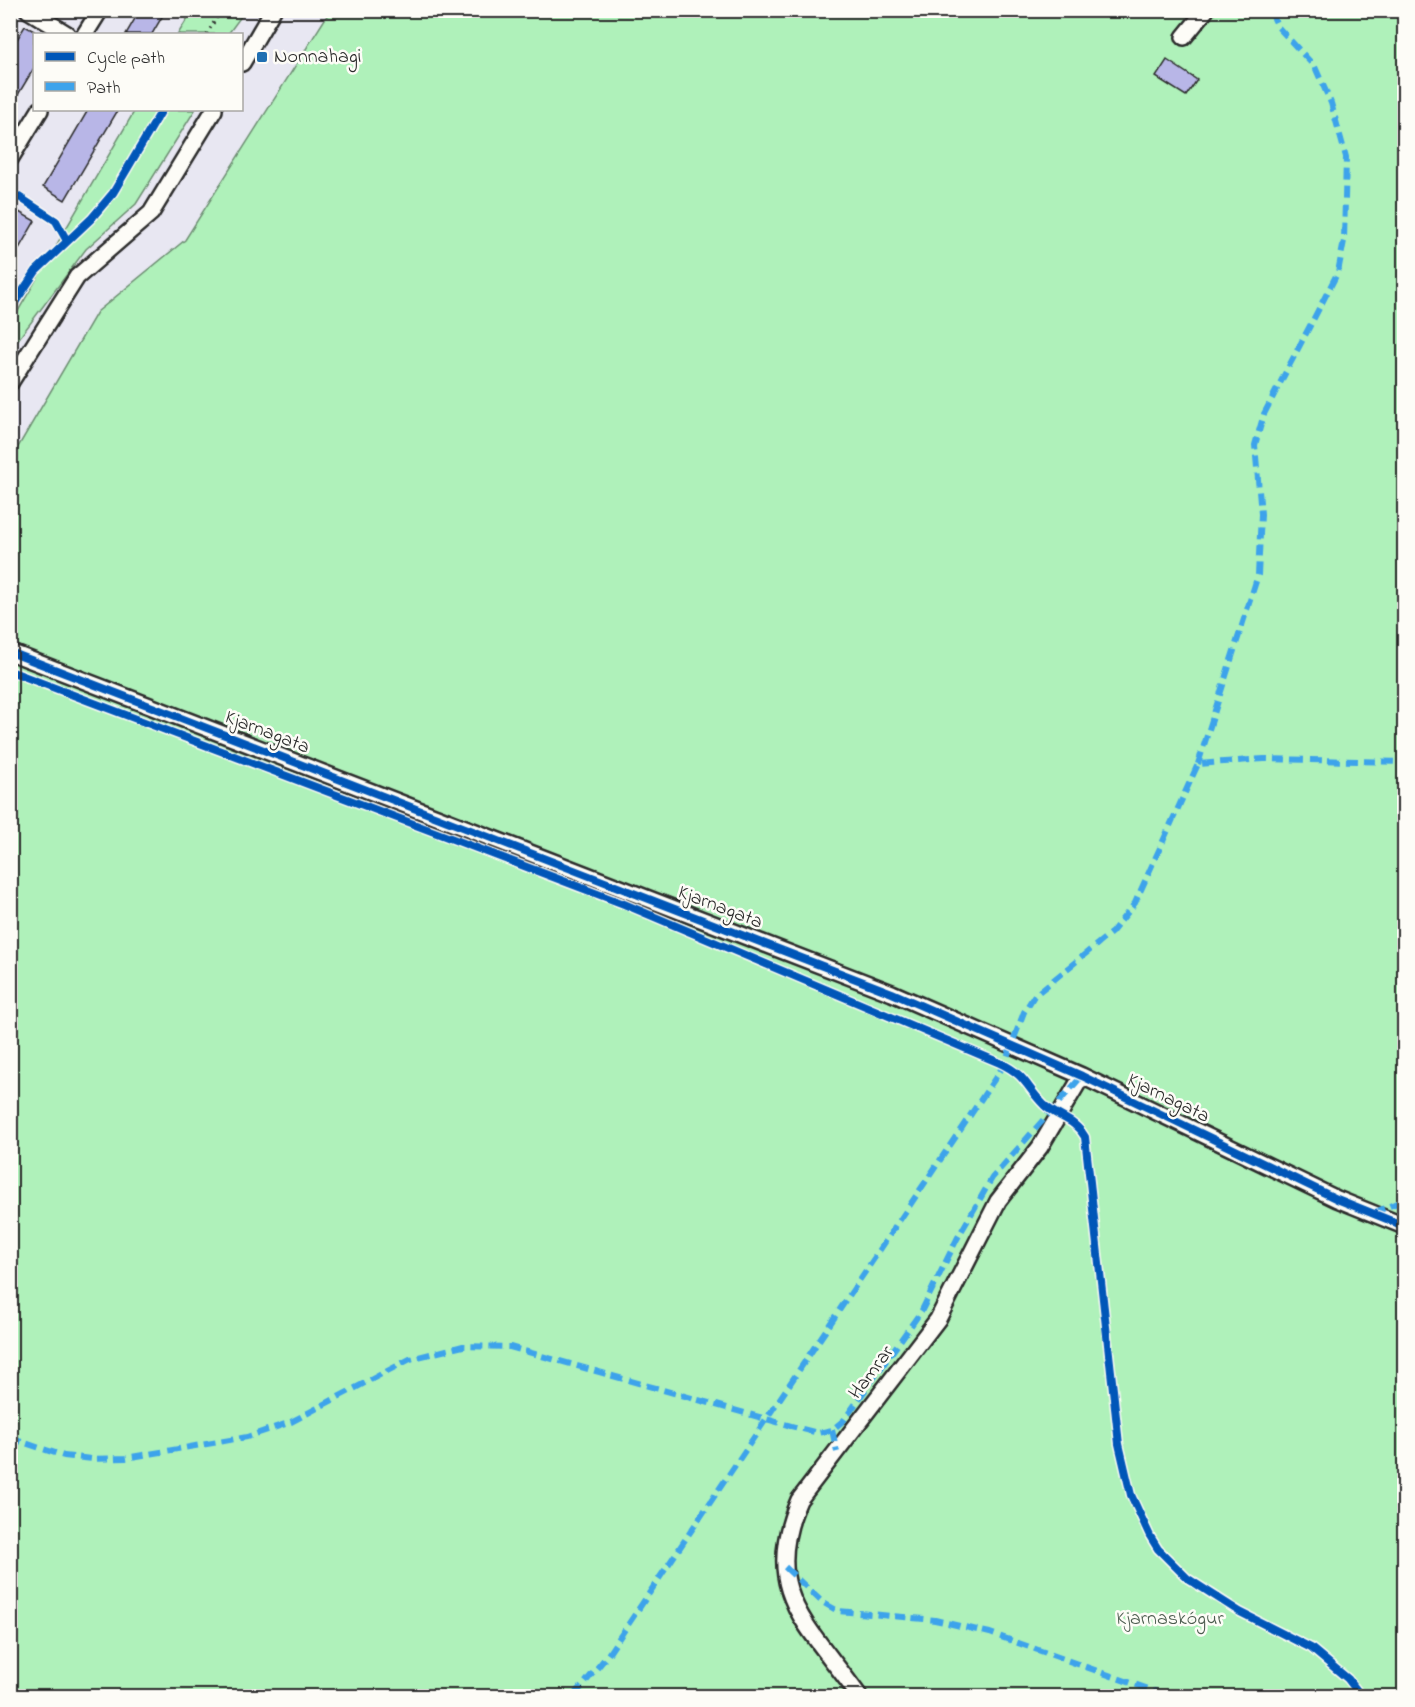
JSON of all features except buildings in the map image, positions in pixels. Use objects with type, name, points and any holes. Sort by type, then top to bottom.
[{"type":"street","points":[[28,10],[65,33]]},
{"type":"street","points":[[86,33],[99,10]]},
{"type":"street","points":[[243,61],[273,10]]},
{"type":"street","points":[[1184,37],[1206,10]]},
{"type":"street","points":[[10,159],[39,111]]},
{"type":"street","points":[[12,375],[77,277],[151,213],[213,111]]},
{"type":"street","name":"Kjarnagata","points":[[10,652],[881,989],[1082,1076],[1337,1199],[1404,1226]]},
{"type":"street","name":"Hamrar","points":[[859,1696],[804,1624],[791,1599],[785,1576],[788,1526],[799,1500],[938,1319],[998,1201],[1040,1147],[1082,1076]]},
{"type":"path","points":[[208,33],[221,10]]},
{"type":"path","points":[[10,310],[36,271],[91,219],[113,193],[161,111]]},
{"type":"green space","points":[[192,10],[245,11],[229,33],[179,33]]},
{"type":"green space","name":"Kjarnaskógur","points":[[330,11],[1404,11],[1404,1696],[11,1696],[11,459],[97,312],[185,240]]},
{"type":"green space","points":[[134,111],[194,111],[136,204],[86,249],[11,349],[11,323]]},
{"type":"marked path","points":[[1198,764],[1258,575],[1261,514],[1255,445],[1264,414],[1338,272],[1344,241],[1346,157],[1331,103],[1315,67],[1278,27],[1270,10]]},
{"type":"marked path","points":[[574,1696],[607,1656],[1004,1065],[1024,1012],[1034,996],[1112,932],[1135,903],[1198,764],[1264,759],[1404,762]]},
{"type":"marked path","points":[[10,1438],[64,1456],[92,1459],[126,1458],[247,1437],[291,1422],[410,1359],[463,1346],[510,1347],[818,1433],[832,1430],[844,1420],[922,1310],[957,1239],[992,1178],[1082,1076]]},
{"type":"marked path","points":[[1373,1213],[1404,1200]]},
{"type":"marked path","points":[[832,1430],[837,1452]]},
{"type":"marked path","points":[[785,1567],[822,1602],[838,1611],[935,1620],[990,1633],[1168,1696]]},
{"type":"cycle path","points":[[10,310],[36,271],[91,219],[113,193],[161,111]]},
{"type":"cycle path","points":[[10,191],[56,221],[67,241]]},
{"type":"cycle path","points":[[10,652],[892,993],[1082,1076],[1337,1199],[1404,1226]]},
{"type":"cycle path","points":[[10,671],[624,904],[1000,1063],[1015,1072],[1044,1105],[1071,1122],[1085,1137],[1119,1444],[1131,1495],[1150,1536],[1158,1549],[1187,1578],[1240,1612],[1311,1648],[1348,1679],[1361,1696]]},
{"type":"place","name":"Nonnahagi","points":[[262,57]]}]
